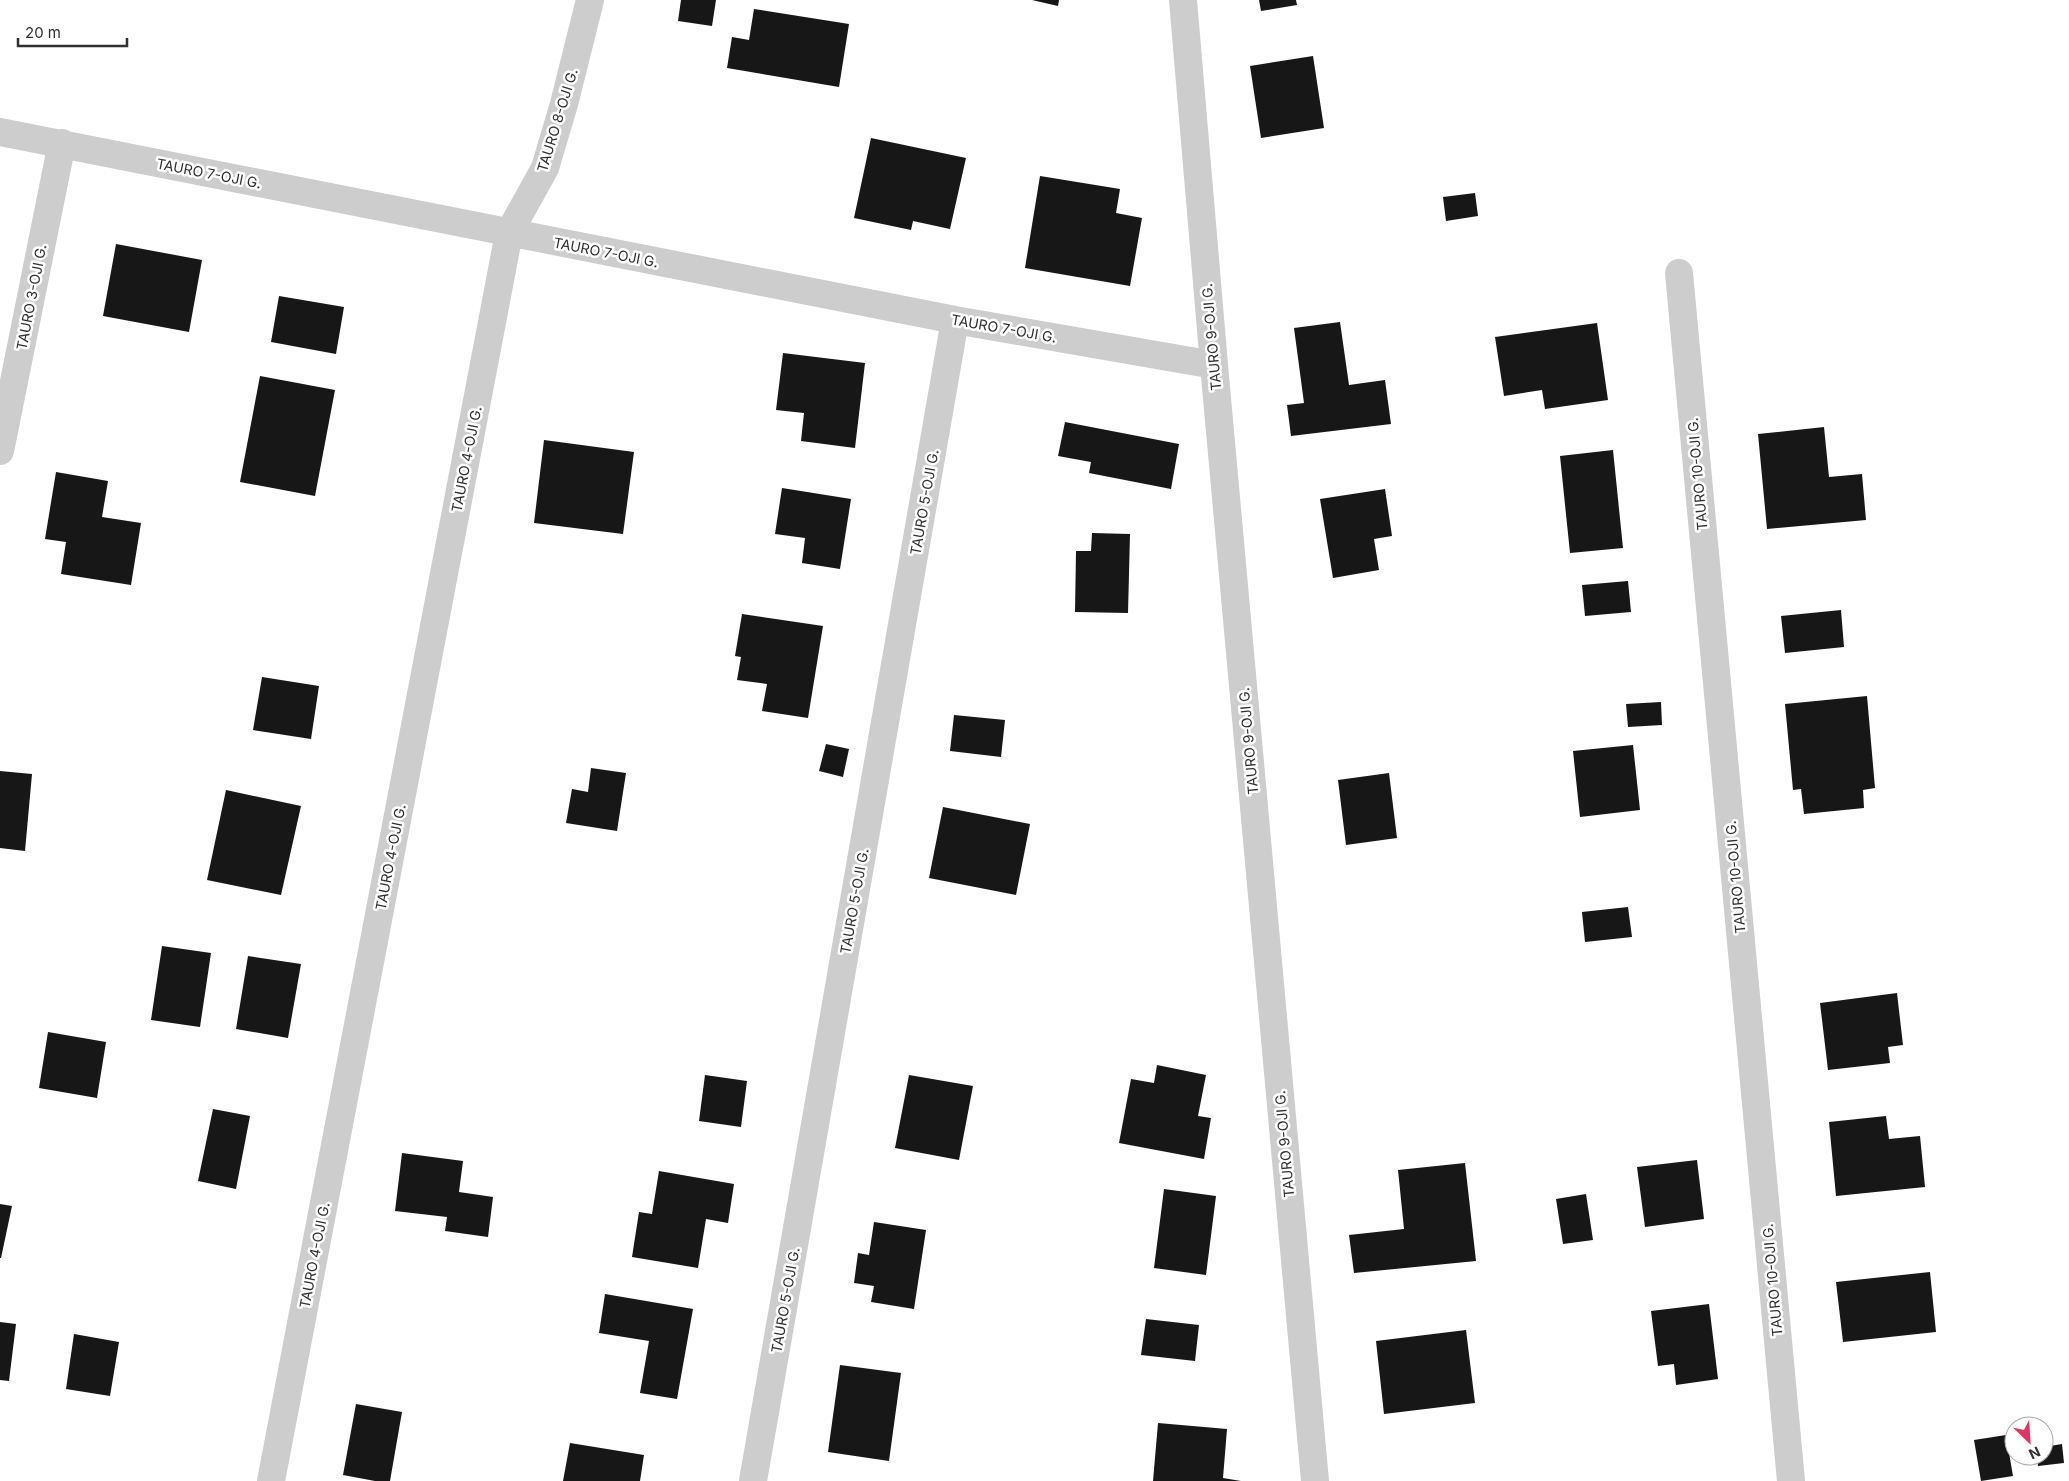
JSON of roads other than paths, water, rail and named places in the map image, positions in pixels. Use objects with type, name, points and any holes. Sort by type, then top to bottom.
[{"type":"street","name":"TAURO 8-OJI G.","points":[[509,233],[545,168],[564,104],[590,0]]},
{"type":"street","name":"TAURO 9-OJI G.","points":[[1184,0],[1214,365],[1314,1481]]},
{"type":"street","name":"TAURO 7-OJI G.","points":[[0,132],[955,320],[1214,365]]},
{"type":"street","name":"TAURO 3-OJI G.","points":[[0,451],[62,143]]},
{"type":"street","name":"TAURO 4-OJI G.","points":[[271,1481],[509,233]]},
{"type":"street","name":"TAURO 10-OJI G.","points":[[1679,273],[1790,1481]]},
{"type":"street","name":"TAURO 5-OJI G.","points":[[753,1481],[955,320]]}]
